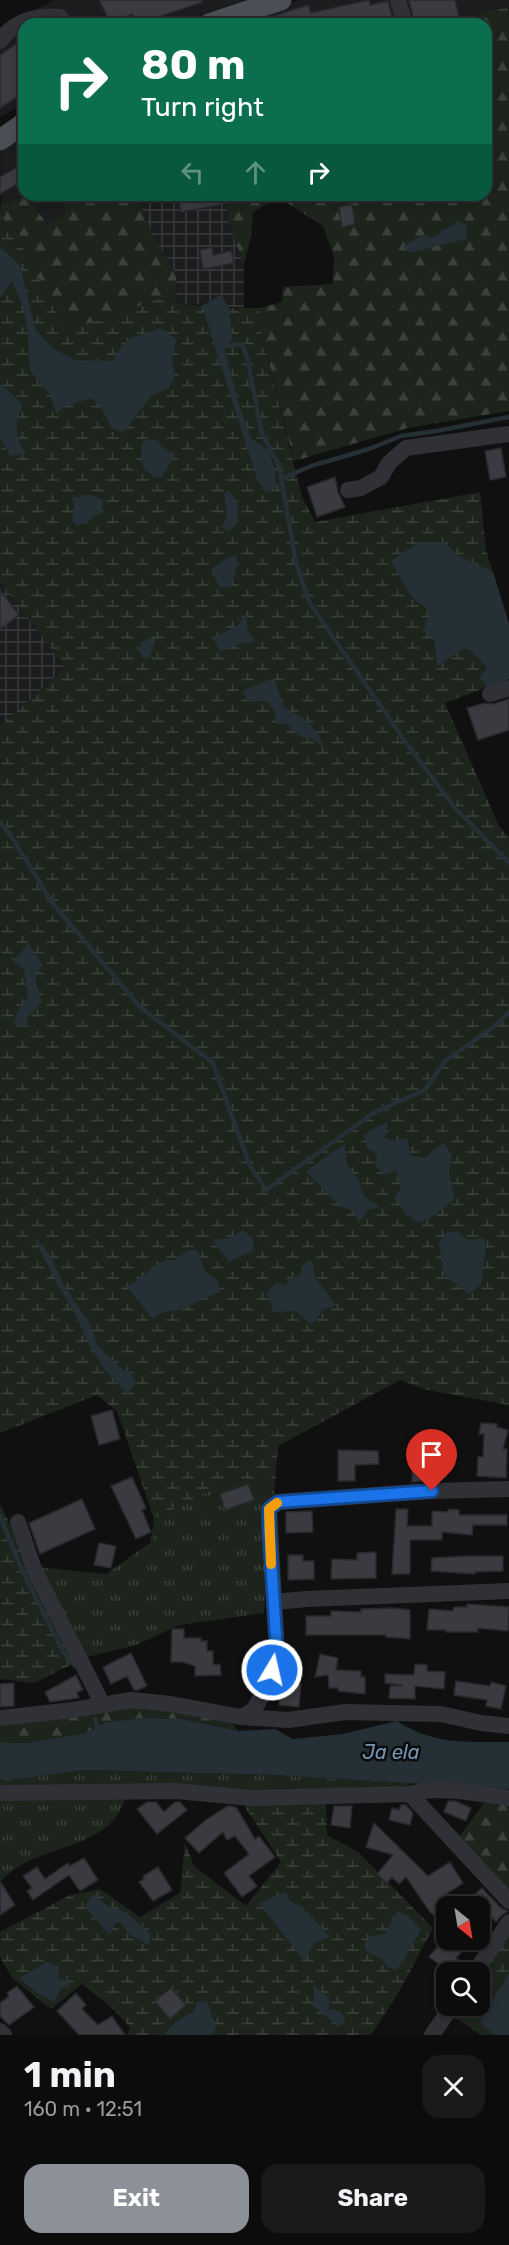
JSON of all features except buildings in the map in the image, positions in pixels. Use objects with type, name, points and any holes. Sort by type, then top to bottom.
[{"type":"main road","points":[[219,18],[238,6],[281,0]]},
{"type":"main road","points":[[0,140],[18,127]]},
{"type":"street","points":[[398,0],[403,18]]},
{"type":"street","points":[[33,18],[44,15],[61,18]]},
{"type":"street","points":[[0,41],[8,30],[18,24]]},
{"type":"street","points":[[348,490],[361,488],[381,477],[389,463],[406,448],[509,434]]},
{"type":"street","points":[[490,694],[509,688]]},
{"type":"street","points":[[241,1717],[254,1710],[266,1687],[277,1653],[269,1509],[278,1502],[432,1491],[509,1489]]},
{"type":"street","points":[[18,1522],[34,1569],[103,1705]]},
{"type":"street","points":[[274,1602],[509,1591]]},
{"type":"street","points":[[0,1718],[131,1700],[171,1704],[241,1717],[288,1720],[345,1712],[441,1714],[481,1723],[509,1726]]},
{"type":"street","points":[[0,1793],[176,1791],[252,1798],[410,1794],[420,1790],[475,1793],[509,1798]]},
{"type":"street","points":[[410,1794],[509,1901]]},
{"type":"street","points":[[482,1962],[509,1922]]},
{"type":"street","points":[[432,2035],[445,2016]]},
{"type":"street","points":[[0,2031],[4,2035]]},
{"type":"shaded area","points":[[53,0],[247,0],[203,18],[19,18]]},
{"type":"shaded area","points":[[299,0],[509,0],[509,8],[483,11],[477,18],[244,18]]},
{"type":"shaded area","points":[[18,19],[18,106],[0,117],[0,27]]},
{"type":"shaded area","points":[[18,138],[18,198],[1,205],[0,151]]},
{"type":"shaded area","points":[[30,201],[65,201],[65,215],[47,224]]},
{"type":"shaded area","points":[[139,201],[227,201],[228,220],[244,265],[244,308],[177,303],[176,274],[154,238]]},
{"type":"shaded area","points":[[0,580],[65,668],[0,726]]},
{"type":"green space","points":[[509,8],[509,411],[408,428],[294,461],[261,331],[260,308],[282,302],[283,287],[333,284],[334,257],[323,226],[284,201],[492,201],[492,18],[477,18],[483,11]]},
{"type":"green space","points":[[18,198],[18,201],[30,201],[47,224],[65,215],[65,201],[139,201],[154,238],[176,274],[177,303],[162,298],[67,331],[22,247],[5,226],[1,205]]},
{"type":"green space","points":[[227,201],[271,201],[253,212],[251,236],[244,265],[228,220]]},
{"type":"green space","points":[[0,204],[5,226],[22,247],[67,331],[162,298],[177,303],[202,306],[220,295],[229,308],[260,308],[261,331],[302,497],[315,522],[480,492],[486,550],[509,624],[509,679],[445,703],[499,826],[509,838],[509,1405],[427,1390],[400,1380],[278,1446],[275,1483],[230,1480],[154,1519],[117,1411],[97,1395],[0,1433],[0,726],[65,668],[0,580]]},
{"type":"green space","points":[[230,1480],[275,1483],[264,1613],[180,1625],[136,1645],[87,1657],[26,1566],[106,1574],[151,1542],[154,1519]]},
{"type":"green space","points":[[0,1504],[18,1541],[87,1657],[34,1683],[0,1679]]},
{"type":"green space","points":[[136,1707],[229,1720],[239,1731],[182,1719],[145,1718],[106,1722],[86,1733],[27,1743],[0,1743],[0,1721]]},
{"type":"green space","points":[[84,1770],[273,1775],[412,1783],[403,1789],[244,1792],[0,1786],[0,1779],[21,1779]]},
{"type":"green space","points":[[0,1797],[125,1799],[118,1814],[97,1834],[23,1864],[0,1881]]},
{"type":"green space","points":[[326,1801],[327,1835],[358,1852],[433,1928],[399,1992],[371,2035],[127,2035],[130,2027],[113,2009],[82,1984],[51,2009],[12,1978],[0,1957],[0,1932],[70,1895],[100,1889],[140,1917],[180,1893],[185,1843],[194,1866],[246,1906],[281,1862],[243,1804]]},
{"type":"green space","points":[[484,1803],[509,1805],[509,1896],[459,1837]]},
{"type":"green space","points":[[509,1933],[509,2035],[481,2035],[455,2017],[490,2016],[490,1962]]},
{"type":"water","points":[[458,221],[467,226],[466,239],[409,253],[403,246],[423,235],[431,237],[439,235],[441,230]]},
{"type":"water","points":[[0,247],[20,265],[36,331],[53,348],[74,360],[113,361],[123,345],[132,338],[161,328],[176,339],[172,361],[175,376],[168,389],[152,395],[123,433],[111,427],[102,409],[92,398],[65,406],[56,414],[50,394],[30,371],[24,309],[12,281],[0,298]]},
{"type":"water","points":[[220,295],[229,308],[232,339],[224,347],[239,405],[251,438],[269,451],[275,470],[276,488],[266,493],[257,479],[202,306]]},
{"type":"water","points":[[0,383],[23,405],[18,418],[17,435],[26,453],[10,456],[0,437]]},
{"type":"water","points":[[154,439],[174,456],[162,477],[154,477],[143,467],[141,450],[143,441]]},
{"type":"water","points":[[229,490],[239,512],[235,527],[227,531],[222,527],[227,517],[224,493]]},
{"type":"water","points":[[89,494],[103,500],[102,512],[77,526],[72,520],[74,507],[72,496],[82,498]]},
{"type":"water","points":[[419,542],[444,542],[459,556],[493,572],[509,624],[509,679],[487,687],[480,677],[487,667],[467,647],[437,666],[434,637],[423,631],[430,612],[411,596],[391,561]]},
{"type":"water","points":[[237,556],[236,572],[230,587],[219,587],[211,569],[229,557]]},
{"type":"water","points":[[247,613],[247,629],[255,642],[243,643],[220,652],[213,638],[238,625]]},
{"type":"water","points":[[149,638],[156,638],[150,658],[143,658],[137,648]]},
{"type":"water","points":[[274,678],[284,708],[309,723],[324,747],[312,739],[299,736],[286,723],[277,725],[274,710],[266,701],[248,702],[243,693],[246,689]]},
{"type":"water","points":[[28,943],[43,966],[35,974],[37,990],[42,1002],[27,1018],[27,1027],[21,1027],[14,1023],[16,1015],[28,996],[24,970],[10,958],[18,957]]},
{"type":"water","points":[[388,1121],[385,1138],[395,1141],[407,1138],[411,1156],[426,1158],[444,1143],[452,1156],[449,1173],[455,1199],[430,1218],[418,1223],[405,1213],[394,1197],[401,1188],[396,1171],[383,1175],[375,1164],[377,1154],[366,1147],[364,1135]]},
{"type":"water","points":[[345,1144],[347,1164],[359,1181],[364,1196],[380,1207],[368,1210],[359,1223],[352,1210],[340,1206],[306,1171]]},
{"type":"water","points":[[243,1230],[252,1238],[254,1250],[229,1262],[213,1240],[229,1238]]},
{"type":"water","points":[[458,1231],[466,1239],[484,1238],[486,1247],[481,1284],[469,1294],[443,1274],[439,1242],[446,1233]]},
{"type":"water","points":[[33,1236],[49,1253],[64,1285],[91,1326],[97,1345],[122,1369],[130,1372],[136,1383],[127,1394],[104,1369],[88,1343],[76,1315],[57,1284]]},
{"type":"water","points":[[189,1250],[197,1250],[205,1271],[218,1281],[220,1292],[178,1310],[160,1313],[153,1319],[127,1287],[162,1261],[176,1259]]},
{"type":"water","points":[[312,1261],[315,1277],[336,1306],[324,1309],[311,1325],[296,1311],[274,1312],[267,1293],[275,1284],[285,1285],[292,1277],[300,1276],[304,1264]]},
{"type":"water","name":"Ja ela","points":[[145,1718],[182,1719],[239,1731],[275,1729],[293,1739],[343,1734],[397,1721],[411,1729],[437,1738],[464,1742],[509,1742],[509,1789],[273,1775],[84,1770],[21,1779],[0,1779],[0,1743],[27,1743],[86,1733],[106,1722]]},
{"type":"water","points":[[286,1892],[290,1901],[303,1908],[330,1937],[315,1942],[304,1961],[259,1903]]},
{"type":"water","points":[[93,1894],[110,1908],[122,1911],[137,1922],[151,1935],[148,1945],[128,1933],[121,1922],[115,1923],[110,1935],[85,1907]]},
{"type":"water","points":[[397,1911],[408,1916],[421,1930],[397,1970],[389,1968],[381,1958],[367,1952],[364,1944],[371,1936],[385,1934]]},
{"type":"water","points":[[47,1962],[58,1966],[59,1980],[68,1979],[70,1987],[61,1988],[54,2002],[39,1994],[19,1978]]},
{"type":"water","points":[[509,1973],[509,2035],[495,2035],[480,2023],[484,2016],[490,2016],[490,2006]]},
{"type":"water","points":[[313,1984],[330,1999],[328,2009],[340,2011],[346,2019],[337,2027],[312,2005]]},
{"type":"water","points":[[197,2002],[207,2002],[216,2027],[212,2035],[165,2035],[177,2021],[194,2012]]},
{"type":"waterway","points":[[224,346],[242,344],[247,357],[262,434],[279,465],[296,563],[309,602],[404,740],[455,808],[509,863]]},
{"type":"waterway","points":[[281,479],[311,466],[369,449],[401,436],[509,417]]},
{"type":"waterway","points":[[0,822],[51,901],[139,1006],[213,1063],[249,1164],[266,1190],[375,1112],[425,1090],[445,1061],[496,1025],[509,1012]]},
{"type":"waterway","points":[[0,1516],[21,1568],[63,1652],[75,1666]]},
{"type":"waterway","points":[[95,1719],[99,1731]]},
{"type":"slow traffic","points":[[271,1564],[269,1509],[277,1503]]},
{"type":"route","points":[[272,1670],[277,1653],[269,1509],[278,1502],[432,1491]]}]
